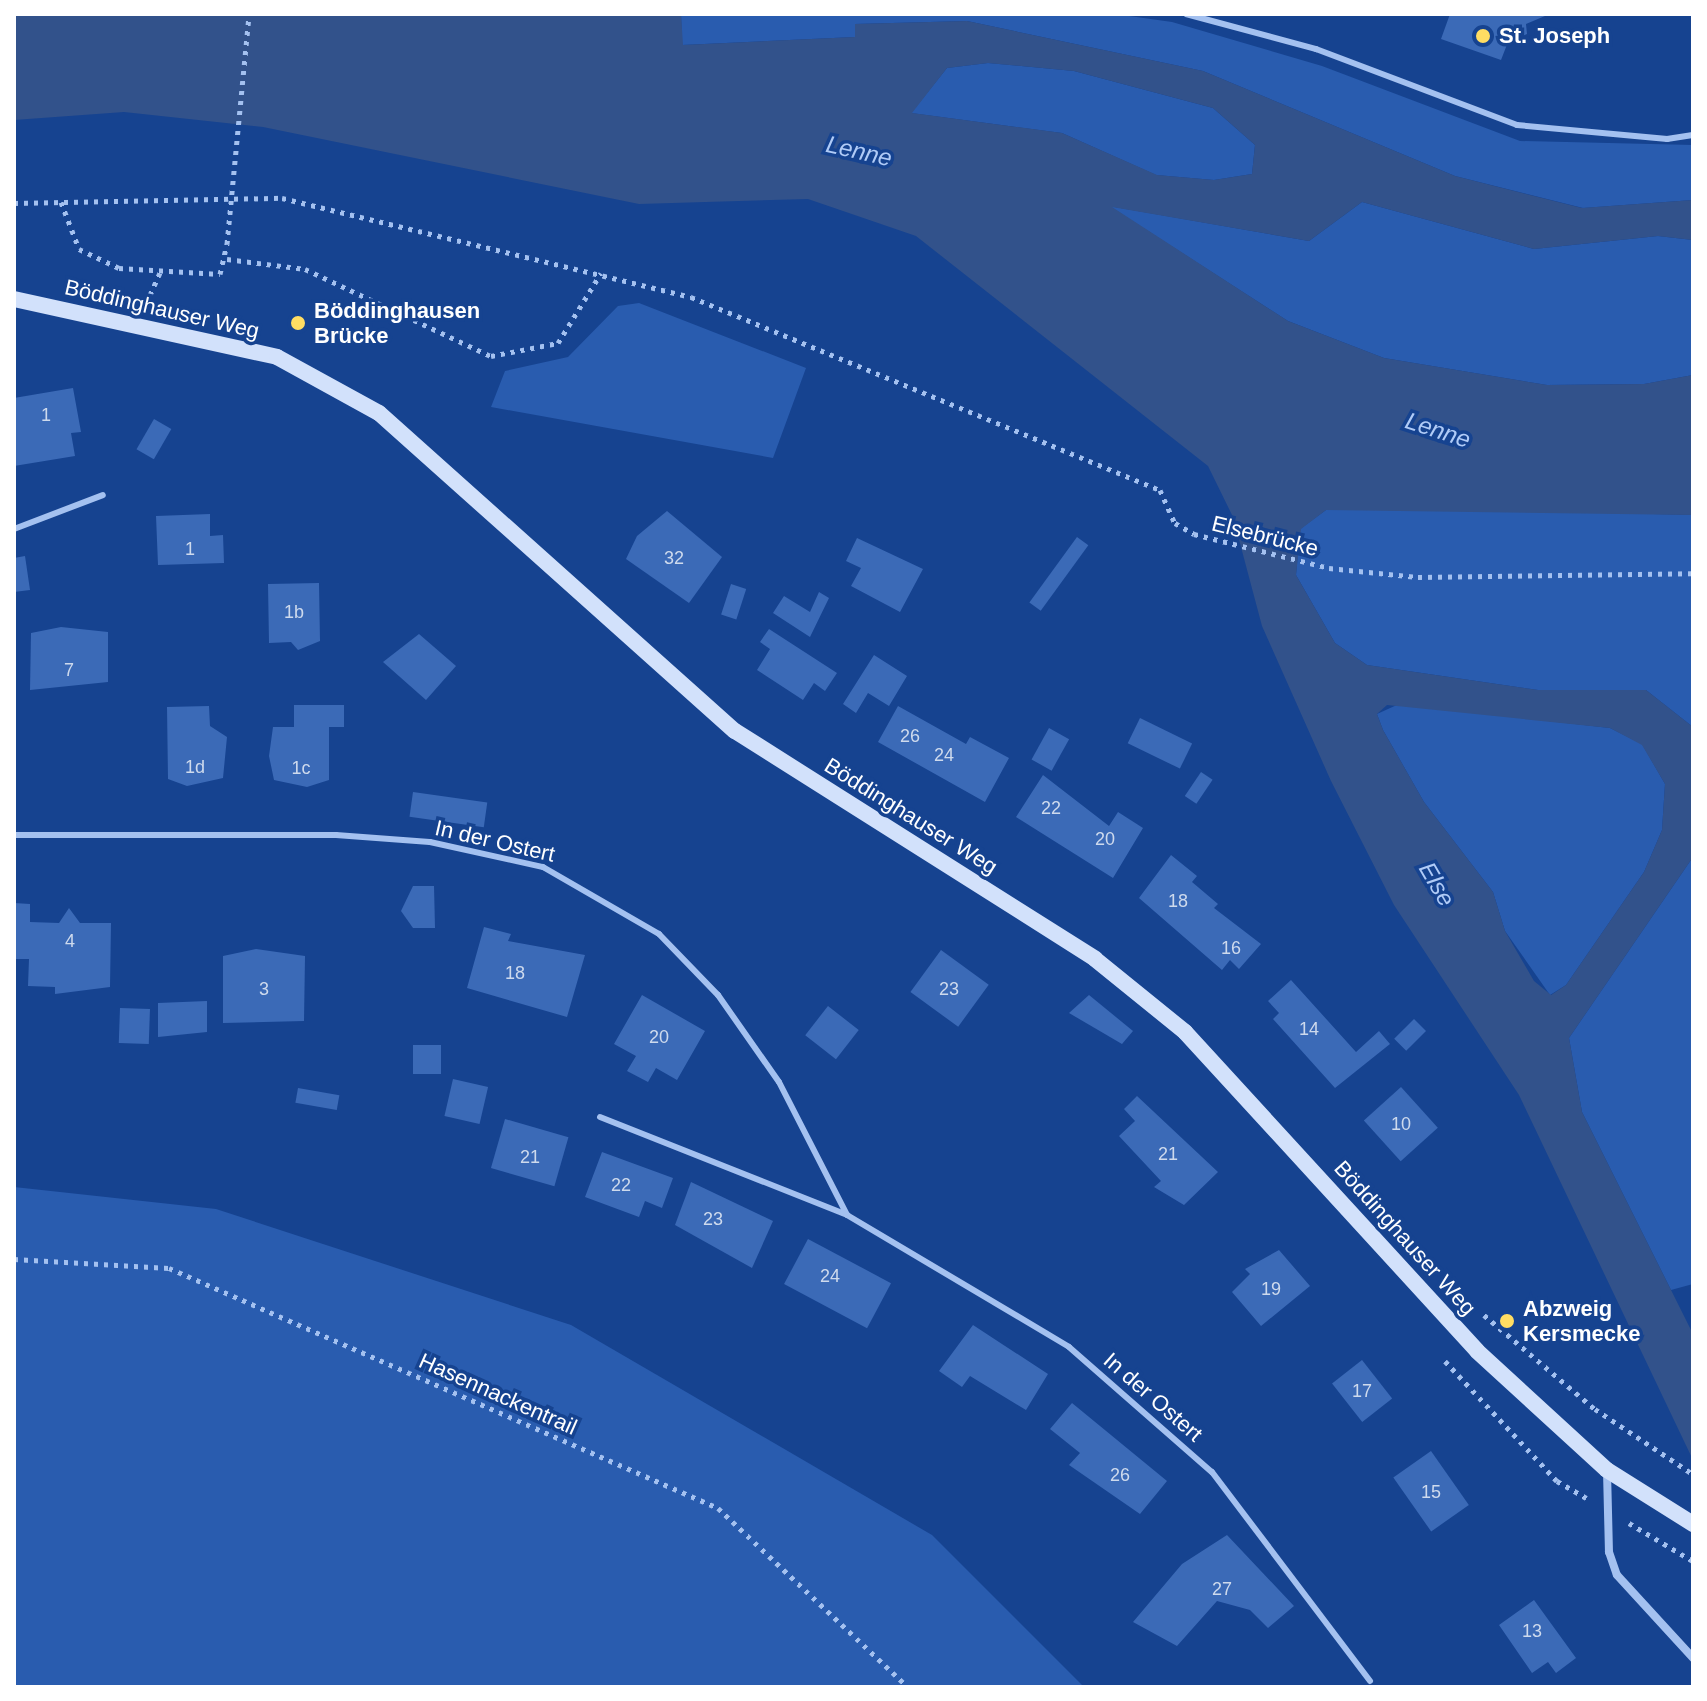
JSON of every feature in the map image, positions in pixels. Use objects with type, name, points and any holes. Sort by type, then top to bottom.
[{"type":"street","name":"Böddinghauser Weg","points":[[14,299],[277,357],[379,413],[450,468],[735,731],[1095,959],[1185,1032],[1477,1351],[1607,1470],[1693,1524]]},
{"type":"street","points":[[1607,1470],[1609,1552],[1617,1575],[1693,1658]]},
{"type":"lane","points":[[1186,14],[1316,49],[1517,125],[1667,139],[1693,135]]},
{"type":"lane","points":[[14,529],[103,495]]},
{"type":"lane","name":"In der Ostert","points":[[14,835],[336,835],[430,842],[543,867],[659,934],[718,995],[779,1082],[847,1215]]},
{"type":"lane","name":"In der Ostert","points":[[600,1117],[847,1215],[1069,1347],[1212,1472],[1370,1681]]},
{"type":"path","points":[[61,202],[79,249],[119,268],[220,274],[227,259],[249,14]]},
{"type":"path","points":[[14,203],[282,198],[601,273],[558,343],[491,356],[305,269],[227,259]]},
{"type":"path","name":"Elsebrücke","points":[[601,273],[691,297],[1160,490],[1175,523],[1194,534],[1329,568],[1418,577],[1693,573]]},
{"type":"path","name":"Hasennackentrail","points":[[14,1259],[169,1268],[718,1508],[908,1687]]},
{"type":"path","points":[[1595,1409],[1693,1474]]},
{"type":"shaded area","points":[[681,14],[1115,14],[1172,22],[1322,66],[1520,141],[1693,145],[1693,200],[1583,208],[1455,176],[1203,71],[967,21],[855,24],[855,37],[682,45]]},
{"type":"shaded area","points":[[988,63],[1074,71],[1213,108],[1255,145],[1252,174],[1214,180],[1156,175],[1062,133],[911,113],[947,68]]},
{"type":"shaded area","points":[[1362,202],[1534,249],[1658,236],[1693,240],[1693,375],[1644,384],[1547,385],[1384,358],[1288,321],[1109,206],[1309,241]]},
{"type":"shaded area","points":[[639,303],[806,368],[773,458],[491,407],[505,371],[568,357],[618,306]]},
{"type":"shaded area","points":[[1370,507],[1693,515],[1693,727],[1646,690],[1538,690],[1367,665],[1335,643],[1296,575],[1300,529],[1326,510]]},
{"type":"shaded area","points":[[1399,704],[1610,728],[1642,744],[1665,784],[1662,830],[1644,872],[1566,985],[1550,995],[1505,931],[1493,892],[1424,802],[1383,730],[1377,714]]},
{"type":"shaded area","points":[[1693,857],[1693,1284],[1671,1290],[1582,1112],[1569,1038]]},
{"type":"shaded area","points":[[14,1187],[216,1209],[571,1325],[932,1535],[1084,1687],[14,1687]]},
{"type":"water","points":[[14,14],[681,14],[683,45],[855,37],[855,24],[967,21],[1203,71],[1455,176],[1582,208],[1693,200],[1693,240],[1658,236],[1534,249],[1362,202],[1309,241],[1112,207],[1288,321],[1384,358],[1547,385],[1644,384],[1693,375],[1693,515],[1326,510],[1301,529],[1296,575],[1335,643],[1367,665],[1538,690],[1646,690],[1693,727],[1693,857],[1569,1038],[1582,1112],[1693,1334],[1693,1460],[1519,1095],[1394,905],[1331,781],[1262,626],[1233,517],[1208,466],[916,236],[808,199],[639,204],[263,127],[124,112],[14,120]],"holes":[[[988,63],[1074,71],[1213,108],[1255,145],[1252,174],[1214,180],[1157,175],[1062,133],[912,113],[947,68]],[[1387,705],[1610,728],[1642,745],[1665,784],[1662,830],[1644,872],[1566,985],[1551,995],[1534,981],[1505,931],[1493,892],[1424,802],[1383,730],[1377,714]]]},
{"type":"building","name":"St. Joseph","points":[[1450,14],[1545,16],[1526,24],[1527,34],[1508,42],[1501,60],[1441,39]]},
{"type":"building","points":[[73,388],[81,432],[71,433],[75,456],[14,466],[14,398]]},
{"type":"building","points":[[154,419],[171,429],[154,459],[136,449]]},
{"type":"building","points":[[667,511],[722,557],[689,603],[626,559],[637,536]]},
{"type":"building","points":[[210,514],[210,536],[223,535],[224,563],[158,565],[156,516]]},
{"type":"building","points":[[1077,537],[1088,545],[1041,611],[1029,603]]},
{"type":"building","points":[[857,538],[923,569],[900,612],[851,586],[861,568],[846,561]]},
{"type":"building","points":[[25,556],[30,590],[14,592],[14,558]]},
{"type":"building","points":[[319,583],[320,641],[298,650],[291,642],[269,643],[268,584]]},
{"type":"building","points":[[731,584],[746,589],[736,619],[721,614]]},
{"type":"building","points":[[819,592],[829,598],[810,637],[773,613],[784,596],[810,612]]},
{"type":"building","points":[[61,627],[108,632],[108,682],[30,690],[31,633]]},
{"type":"building","points":[[769,629],[837,673],[825,691],[814,683],[803,700],[757,670],[770,649],[760,642]]},
{"type":"building","points":[[419,634],[456,666],[426,700],[383,662]]},
{"type":"building","points":[[874,655],[907,676],[889,706],[868,693],[856,713],[843,704]]},
{"type":"building","points":[[294,705],[344,705],[344,727],[329,727],[329,780],[307,787],[274,780],[269,756],[273,727],[294,727]]},
{"type":"building","points":[[209,706],[210,726],[227,737],[223,778],[187,786],[168,779],[167,707]]},
{"type":"building","points":[[898,706],[966,744],[970,737],[1009,758],[985,802],[878,742]]},
{"type":"building","points":[[1140,718],[1192,743],[1180,769],[1128,743]]},
{"type":"building","points":[[1049,728],[1069,739],[1052,771],[1032,759]]},
{"type":"building","points":[[1201,772],[1213,780],[1196,804],[1185,796]]},
{"type":"building","points":[[1043,775],[1109,826],[1118,812],[1143,828],[1113,878],[1016,817]]},
{"type":"building","points":[[413,792],[487,802],[484,827],[410,817]]},
{"type":"building","points":[[1171,855],[1197,876],[1192,882],[1218,904],[1214,908],[1261,944],[1239,969],[1230,960],[1222,970],[1139,898]]},
{"type":"building","points":[[413,886],[434,886],[435,928],[413,928],[401,911]]},
{"type":"building","points":[[14,903],[30,904],[30,922],[59,923],[69,908],[80,923],[111,923],[110,987],[55,994],[55,987],[28,986],[29,959],[14,959]]},
{"type":"building","points":[[484,927],[511,934],[508,941],[585,955],[567,1017],[467,988]]},
{"type":"building","points":[[256,949],[305,956],[304,1021],[223,1023],[223,956]]},
{"type":"building","points":[[941,950],[989,985],[958,1027],[910,992]]},
{"type":"building","points":[[1291,980],[1356,1052],[1379,1031],[1390,1044],[1335,1088],[1273,1019],[1279,1013],[1268,1001]]},
{"type":"building","points":[[642,995],[705,1031],[677,1080],[656,1068],[648,1082],[627,1071],[636,1056],[614,1044]]},
{"type":"building","points":[[1089,995],[1133,1031],[1122,1044],[1069,1013]]},
{"type":"building","points":[[207,1001],[207,1032],[158,1037],[158,1003]]},
{"type":"building","points":[[828,1006],[859,1030],[836,1059],[805,1035]]},
{"type":"building","points":[[120,1008],[150,1009],[149,1044],[119,1043]]},
{"type":"building","points":[[1414,1019],[1426,1031],[1406,1051],[1394,1039]]},
{"type":"building","points":[[413,1045],[441,1045],[441,1074],[413,1074]]},
{"type":"building","points":[[453,1079],[488,1087],[480,1124],[444,1116]]},
{"type":"building","points":[[1401,1087],[1438,1128],[1401,1161],[1364,1120]]},
{"type":"building","points":[[298,1088],[339,1095],[337,1110],[295,1103]]},
{"type":"building","points":[[1137,1096],[1218,1172],[1184,1205],[1154,1187],[1161,1181],[1119,1136],[1135,1121],[1124,1109]]},
{"type":"building","points":[[505,1119],[568,1137],[554,1186],[491,1168]]},
{"type":"building","points":[[602,1152],[673,1178],[662,1208],[645,1201],[639,1217],[585,1197]]},
{"type":"building","points":[[691,1182],[773,1221],[752,1268],[675,1225]]},
{"type":"building","points":[[808,1239],[891,1283],[867,1328],[784,1284]]},
{"type":"building","points":[[1279,1250],[1310,1286],[1261,1326],[1232,1292],[1250,1274],[1245,1269]]},
{"type":"building","points":[[973,1325],[1048,1374],[1026,1410],[970,1376],[962,1387],[939,1371]]},
{"type":"building","points":[[1362,1360],[1392,1399],[1362,1422],[1332,1383]]},
{"type":"building","points":[[1072,1403],[1167,1481],[1140,1514],[1069,1465],[1080,1453],[1050,1429]]},
{"type":"building","points":[[1431,1451],[1469,1505],[1431,1531],[1393,1477]]},
{"type":"building","points":[[1227,1535],[1294,1606],[1268,1628],[1250,1610],[1217,1601],[1177,1646],[1133,1622],[1182,1564]]},
{"type":"building","points":[[1534,1600],[1576,1658],[1556,1673],[1548,1662],[1532,1673],[1499,1625]]},
{"type":"place","name":"St. Joseph","points":[[1483,36]]},
{"type":"place","name":"Böddinghausen Brücke","points":[[298,323]]},
{"type":"place","name":"Abzweig Kersmecke","points":[[1507,1321]]},
{"type":"water label","name":"Lenne","points":[[859,151]]},
{"type":"water label","name":"Lenne","points":[[1438,430]]},
{"type":"water label","name":"Else","points":[[1437,884]]}]
